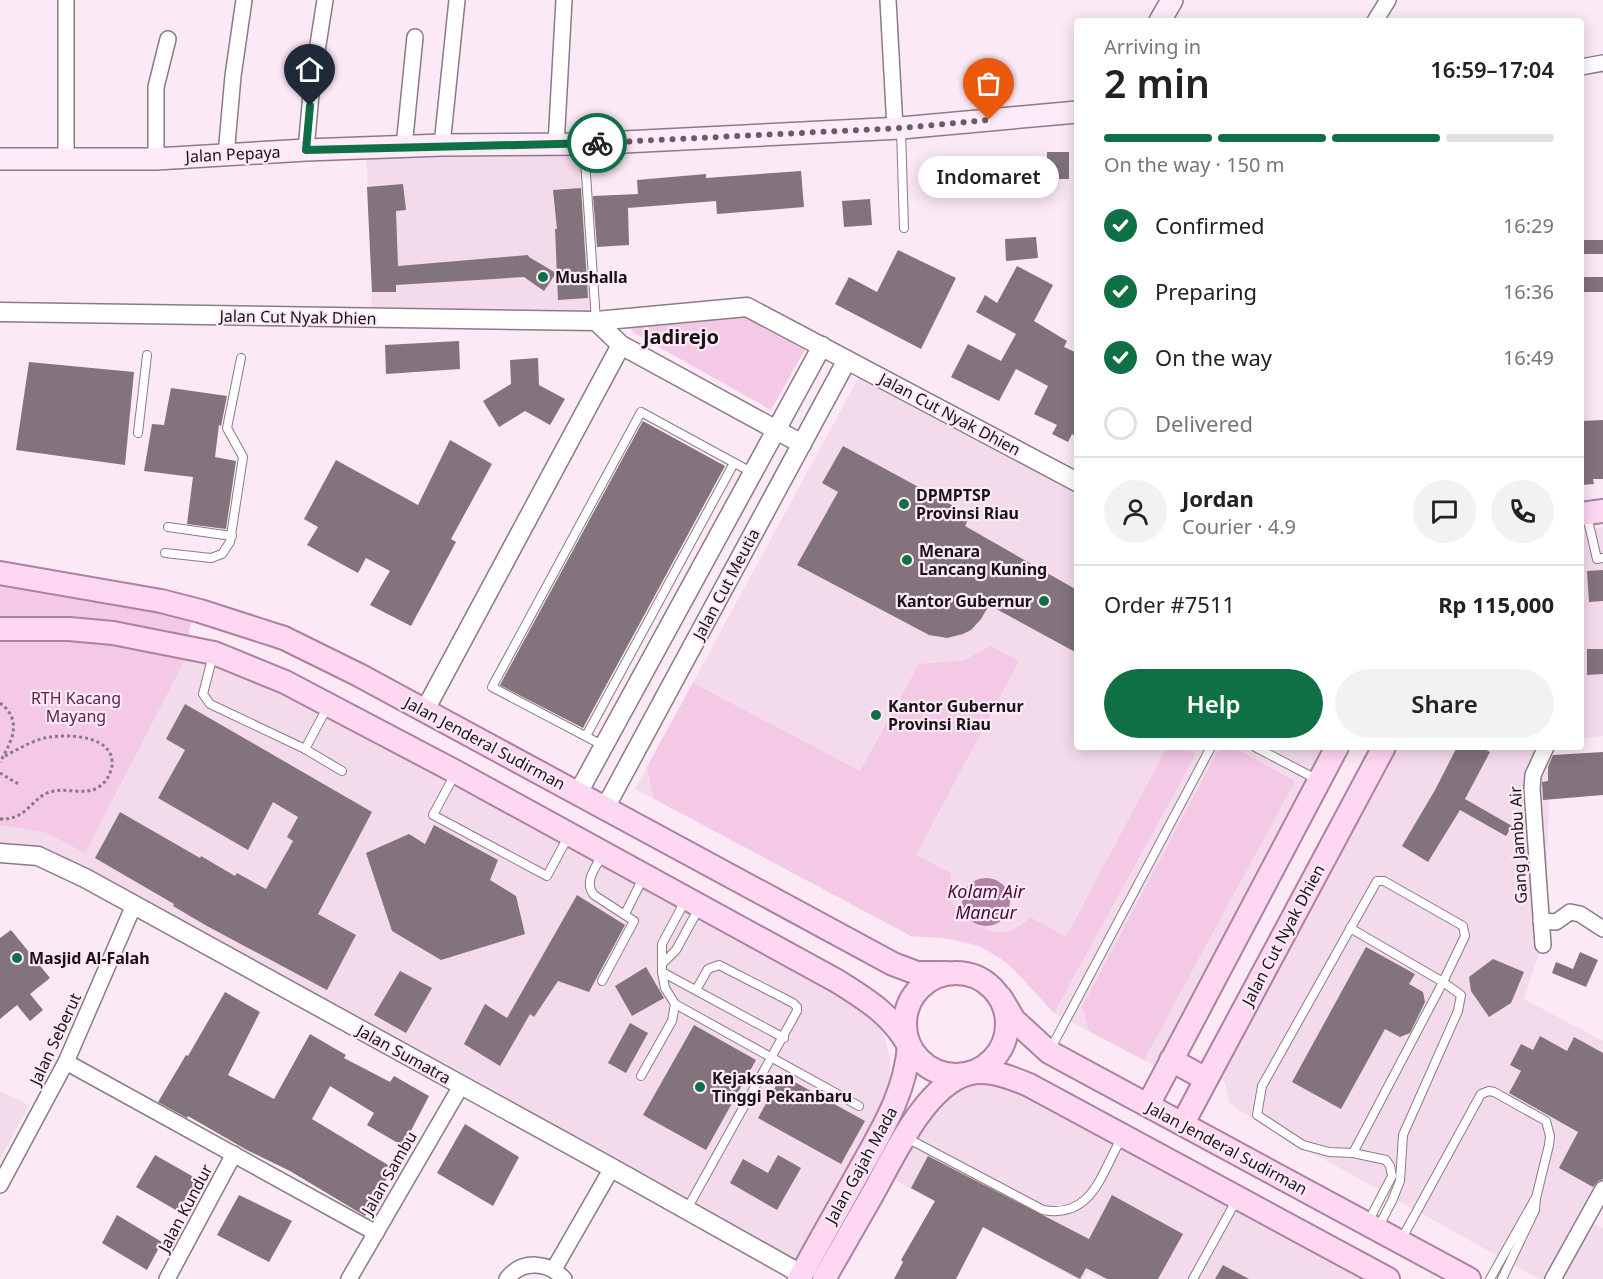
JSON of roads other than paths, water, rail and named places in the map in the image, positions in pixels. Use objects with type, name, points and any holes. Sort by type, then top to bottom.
[{"type":"main road","points":[[1162,18],[1172,0]]},
{"type":"main road","name":"Jalan Pepaya","points":[[0,159],[156,159],[442,145],[584,144],[898,128],[1074,112]]},
{"type":"main road","name":"Jalan Jenderal Sudirman","points":[[0,573],[161,601],[239,622],[293,643],[425,710],[893,964],[917,973],[946,973]]},
{"type":"main road","points":[[0,629],[69,629],[113,633],[214,653],[285,682],[456,772],[837,981],[868,1000],[895,1024],[914,1054],[934,1070],[956,1075],[990,1072],[1029,1085],[1388,1279]]},
{"type":"main road","points":[[1148,1105],[1335,750]]},
{"type":"main road","name":"Jalan Cut Nyak Dhien","points":[[1183,1123],[1382,750]]},
{"type":"main road","points":[[909,1046],[905,1034],[905,1017],[910,1000],[920,986],[946,973],[965,973],[983,979],[1001,998],[1007,1023],[1006,1037],[992,1060],[981,1069],[969,1074]]},
{"type":"main road","name":"Jalan Jenderal Sudirman","points":[[1001,998],[1014,1020],[1049,1052],[1469,1279]]},
{"type":"main road","name":"Jalan Gajah Mada","points":[[800,1277],[895,1104],[905,1079],[909,1046]]},
{"type":"main road","points":[[1171,1060],[1206,1079]]},
{"type":"main road","name":"Jalan Gajah Mada","points":[[824,1279],[904,1137],[938,1093],[954,1080],[969,1074]]},
{"type":"main road","points":[[1394,1279],[1406,1244]]},
{"type":"street","points":[[66,0],[66,160]]},
{"type":"street","points":[[226,155],[232,76],[244,0]]},
{"type":"street","points":[[306,150],[312,83],[326,0]]},
{"type":"street","points":[[442,145],[457,0]]},
{"type":"street","points":[[556,145],[564,0]]},
{"type":"street","points":[[888,0],[898,128]]},
{"type":"street","points":[[1377,18],[1388,0]]},
{"type":"street","points":[[404,147],[415,37]]},
{"type":"street","points":[[156,159],[156,87],[168,39]]},
{"type":"street","points":[[1584,66],[1603,63]]},
{"type":"street","name":"Jalan Cut Nyak Dhien","points":[[0,312],[596,321],[747,307],[1074,480]]},
{"type":"street","points":[[596,321],[621,345],[802,444]]},
{"type":"street","points":[[425,710],[621,345]]},
{"type":"street","name":"Jalan Cut Meutia","points":[[578,793],[822,346]]},
{"type":"street","name":"Jalan Cut Meutia","points":[[605,808],[847,360]]},
{"type":"street","name":"Gang Jambu Air","points":[[1543,945],[1532,789],[1533,775],[1545,750]]},
{"type":"street","name":"Jalan Sumatra","points":[[0,853],[38,856],[85,878],[612,1168],[800,1277]]},
{"type":"street","name":"Jalan Seberut","points":[[0,1185],[66,1062],[134,905]]},
{"type":"street","points":[[1541,921],[1556,922],[1569,912],[1580,914],[1603,929]]},
{"type":"street","points":[[66,1062],[376,1233]]},
{"type":"street","name":"Jalan Sambu","points":[[350,1279],[461,1086]]},
{"type":"street","name":"Jalan Kundur","points":[[167,1279],[234,1154]]},
{"type":"street","points":[[507,1279],[520,1268],[532,1264],[543,1265],[559,1274],[612,1168]]},
{"type":"street","points":[[1553,1279],[1603,1189]]},
{"type":"lane","points":[[898,128],[904,228]]},
{"type":"lane","points":[[584,144],[596,321]]},
{"type":"lane","points":[[138,433],[147,356]]},
{"type":"lane","points":[[165,553],[206,559],[215,557],[225,550],[232,536],[243,457],[227,428],[241,358]]},
{"type":"lane","points":[[604,746],[492,687],[602,483],[641,412],[753,473]]},
{"type":"lane","points":[[585,736],[734,463]]},
{"type":"lane","points":[[1590,513],[1597,559],[1603,558]]},
{"type":"lane","points":[[168,527],[232,536]]},
{"type":"lane","points":[[214,653],[203,694],[210,704],[305,749],[342,771]]},
{"type":"lane","points":[[305,749],[329,704]]},
{"type":"lane","points":[[1049,1052],[1209,750]]},
{"type":"lane","points":[[1261,750],[1319,781]]},
{"type":"lane","points":[[456,772],[433,815],[547,876],[569,834]]},
{"type":"lane","points":[[602,981],[633,923],[632,919],[589,890],[589,880],[603,853]]},
{"type":"lane","points":[[625,914],[645,876]]},
{"type":"lane","points":[[1353,1153],[1465,936],[1462,926],[1384,881],[1377,881],[1262,1086],[1257,1115],[1303,1145],[1329,1152],[1353,1153],[1386,1160],[1392,1176],[1372,1226]]},
{"type":"lane","points":[[662,968],[676,950],[693,903]]},
{"type":"lane","points":[[693,903],[662,944],[662,968],[666,988],[675,1004],[859,1106]]},
{"type":"lane","points":[[1350,928],[1443,982],[1461,995],[1458,1011],[1403,1135],[1400,1181],[1392,1201],[1372,1226]]},
{"type":"lane","points":[[686,1210],[797,1011],[797,1007],[793,1004],[719,965],[708,969],[696,990]]},
{"type":"lane","points":[[662,968],[696,990],[784,1038]]},
{"type":"lane","points":[[641,1076],[672,1021],[675,1004]]},
{"type":"lane","points":[[1406,1244],[1481,1094],[1494,1092],[1546,1121],[1550,1136],[1532,1220],[1502,1279]]},
{"type":"lane","points":[[904,1137],[1043,1210],[1058,1213],[1071,1210],[1083,1203],[1124,1135]]},
{"type":"lane","points":[[1193,1279],[1238,1197]]},
{"type":"lane","points":[[1490,1279],[1536,1198]]},
{"type":"water","name":"Kolam Air Mancur","points":[[981,878],[991,878],[1003,885],[1010,897],[1010,907],[1003,919],[991,926],[981,926],[966,915],[962,907],[962,897],[973,882]]},
{"type":"place","name":"Indomaret","points":[[989,120]]},
{"type":"place","name":"Mushalla","points":[[543,277]]},
{"type":"place","name":"DPMPTSP Provinsi Riau","points":[[904,504]]},
{"type":"place","name":"Menara Lancang Kuning","points":[[907,560]]},
{"type":"place","name":"Kantor Gubernur","points":[[1044,601]]},
{"type":"place","name":"Kantor Gubernur Provinsi Riau","points":[[876,715]]},
{"type":"place","name":"Masjid Al-Falah","points":[[17,958]]},
{"type":"place","name":"Kejaksaan Tinggi Pekanbaru","points":[[700,1087]]},
{"type":"district","name":"Jadirejo","points":[[681,337]]},
{"type":"park label","name":"RTH Kacang Mayang","points":[[76,707]]}]
